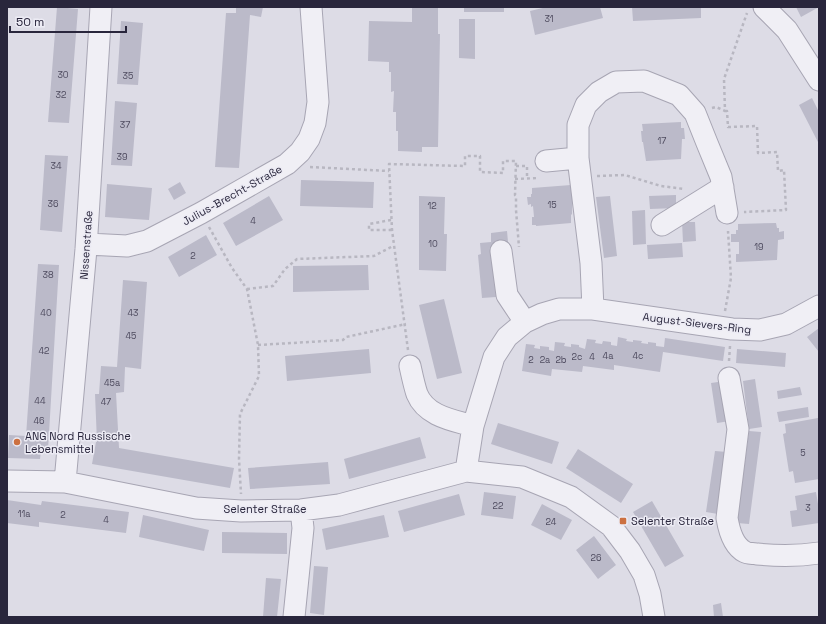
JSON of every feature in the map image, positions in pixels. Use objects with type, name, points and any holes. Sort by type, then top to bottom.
[{"type":"street","name":"Nissenstraße","points":[[65,482],[87,244],[100,7]]},
{"type":"street","name":"Julius-Brecht-Straße","points":[[87,244],[126,246],[147,241],[201,213],[287,164],[300,152],[309,139],[315,123],[318,102],[311,7]]},
{"type":"street","points":[[764,7],[787,30],[819,80]]},
{"type":"street","points":[[593,309],[591,263],[578,158],[578,126],[586,104],[599,92],[616,82],[644,81],[679,95],[694,113],[721,177],[727,213]]},
{"type":"street","points":[[546,161],[578,158]]},
{"type":"street","points":[[662,225],[723,187]]},
{"type":"street","points":[[510,246],[507,295],[525,322]]},
{"type":"street","name":"August-Sievers-Ring","points":[[466,471],[473,426],[494,357],[507,337],[525,322],[542,314],[559,309],[593,309],[724,328],[760,330],[786,324],[819,306]]},
{"type":"street","points":[[410,366],[418,394],[426,408],[441,416],[473,426]]},
{"type":"street","points":[[729,378],[738,429],[727,518],[732,536],[737,545],[746,552],[773,556],[819,553]]},
{"type":"street","name":"Selenter Straße","points":[[7,481],[65,482],[196,508],[241,511],[301,510],[339,505],[466,471],[522,477],[571,497],[611,526],[630,551],[644,575],[650,594],[654,617]]},
{"type":"street","points":[[294,617],[303,528],[301,510]]},
{"type":"path","points":[[725,105],[724,79],[746,17]]},
{"type":"path","points":[[725,111],[727,111],[728,127],[757,126],[758,153],[777,152],[778,171],[784,170],[786,191],[786,210],[727,213],[731,278],[726,305]]},
{"type":"path","points":[[410,366],[406,324],[393,246],[389,164],[464,166],[465,156],[480,156],[480,172],[503,173],[503,161],[516,161],[516,210],[510,246]]},
{"type":"path","points":[[287,164],[318,168],[389,171]]},
{"type":"path","points":[[516,166],[527,166],[527,179],[516,179]]},
{"type":"path","points":[[600,176],[625,175],[661,186],[688,190]]},
{"type":"path","points":[[201,213],[228,261],[247,289],[258,345],[259,376],[240,414],[239,459],[241,511]]},
{"type":"path","points":[[391,220],[369,224],[369,230],[392,230]]},
{"type":"path","points":[[247,289],[273,286],[285,269],[297,258],[374,256],[393,246]]},
{"type":"path","points":[[258,345],[342,340],[346,337],[406,324]]},
{"type":"building","points":[[57,7],[78,9],[69,123],[48,122]]},
{"type":"building","points":[[236,7],[263,7],[261,17],[250,15],[239,168],[215,167],[226,13],[236,13]]},
{"type":"building","points":[[412,7],[438,7],[438,34],[440,34],[438,147],[422,147],[422,152],[398,151],[396,112],[393,112],[394,91],[391,92],[391,72],[389,72],[389,62],[368,61],[369,21],[412,22]]},
{"type":"building","points":[[464,7],[504,7],[504,12],[464,12]]},
{"type":"building","points":[[547,7],[600,7],[603,18],[535,35],[530,11]]},
{"type":"building","points":[[632,7],[701,7],[701,18],[633,21]]},
{"type":"building","points":[[796,7],[819,7],[801,17]]},
{"type":"building","points":[[459,19],[475,19],[475,59],[459,58]]},
{"type":"building","points":[[121,21],[143,23],[138,85],[117,84]]},
{"type":"building","points":[[812,98],[819,112],[819,144],[799,105]]},
{"type":"building","points":[[115,101],[137,103],[132,166],[111,165]]},
{"type":"building","points":[[681,122],[681,128],[684,128],[685,139],[682,139],[681,159],[646,161],[642,142],[642,124]]},
{"type":"building","points":[[45,155],[68,156],[62,232],[40,230]]},
{"type":"building","points":[[301,180],[374,182],[373,208],[300,206]]},
{"type":"building","points":[[180,182],[186,193],[174,200],[168,189]]},
{"type":"building","points":[[107,184],[152,188],[149,220],[105,217]]},
{"type":"building","points":[[571,185],[573,203],[571,223],[536,226],[532,225],[532,217],[534,217],[533,206],[531,207],[531,204],[528,205],[527,197],[531,197],[532,188]]},
{"type":"building","points":[[676,195],[676,208],[650,209],[649,196]]},
{"type":"building","points":[[269,196],[283,220],[236,246],[223,223]]},
{"type":"building","points":[[419,196],[445,197],[444,234],[447,234],[446,271],[419,270]]},
{"type":"building","points":[[610,196],[617,256],[604,258],[596,197]]},
{"type":"building","points":[[645,210],[646,244],[633,245],[632,211]]},
{"type":"building","points":[[682,222],[695,222],[696,241],[683,242]]},
{"type":"building","points":[[776,223],[777,228],[779,228],[779,232],[784,231],[784,239],[778,240],[777,260],[736,262],[736,254],[739,254],[739,242],[731,242],[731,234],[736,234],[738,224]]},
{"type":"building","points":[[507,231],[508,242],[492,244],[496,297],[482,298],[478,255],[481,254],[480,243],[491,242],[491,233]]},
{"type":"building","points":[[206,235],[217,255],[179,277],[168,257]]},
{"type":"building","points":[[682,243],[683,257],[648,259],[647,245]]},
{"type":"building","points":[[38,264],[59,265],[48,450],[41,450],[40,459],[8,458],[9,435],[26,436]]},
{"type":"building","points":[[368,265],[369,290],[293,292],[293,266]]},
{"type":"building","points":[[123,280],[147,282],[141,369],[125,367],[124,392],[116,393],[119,448],[234,468],[230,488],[92,464],[97,442],[95,394],[99,394],[101,366],[117,367]]},
{"type":"building","points":[[444,299],[462,373],[437,379],[419,305]]},
{"type":"building","points":[[819,328],[819,352],[807,337]]},
{"type":"building","points":[[618,337],[627,339],[626,341],[642,341],[641,343],[648,344],[648,342],[656,343],[656,346],[664,347],[665,338],[725,347],[723,361],[663,352],[660,372],[614,365],[614,370],[583,366],[582,372],[552,369],[551,376],[522,371],[526,344],[535,345],[534,348],[540,349],[540,346],[549,347],[549,350],[554,351],[555,342],[565,343],[564,346],[571,347],[571,344],[579,345],[579,347],[585,349],[587,339],[596,340],[595,343],[602,344],[603,341],[611,342],[611,345],[617,346]]},
{"type":"building","points":[[369,349],[371,373],[287,381],[285,356]]},
{"type":"building","points":[[737,349],[786,353],[785,367],[736,363]]},
{"type":"building","points":[[755,379],[762,427],[749,429],[743,381]]},
{"type":"building","points":[[725,381],[730,421],[717,423],[711,383]]},
{"type":"building","points":[[800,387],[802,395],[778,399],[777,391]]},
{"type":"building","points":[[808,407],[809,417],[779,422],[777,412]]},
{"type":"building","points":[[818,418],[819,479],[795,483],[793,471],[789,472],[783,434],[786,433],[785,424]]},
{"type":"building","points":[[498,423],[559,442],[552,464],[491,444]]},
{"type":"building","points":[[749,431],[761,432],[749,524],[737,523]]},
{"type":"building","points":[[420,437],[426,458],[349,479],[344,459]]},
{"type":"building","points":[[578,449],[633,484],[621,503],[566,468]]},
{"type":"building","points":[[715,451],[727,452],[718,514],[706,512]]},
{"type":"building","points":[[328,462],[330,484],[250,489],[248,468]]},
{"type":"building","points":[[484,492],[516,496],[513,519],[481,515]]},
{"type":"building","points":[[816,492],[819,510],[819,523],[792,527],[790,511],[797,510],[795,496]]},
{"type":"building","points":[[459,494],[465,515],[404,532],[398,511]]},
{"type":"building","points":[[7,500],[41,505],[42,501],[129,512],[126,533],[39,522],[39,527],[7,523]]},
{"type":"building","points":[[652,501],[684,556],[665,567],[633,512]]},
{"type":"building","points":[[542,504],[572,520],[561,540],[531,525]]},
{"type":"building","points":[[143,515],[209,530],[204,551],[139,537]]},
{"type":"building","points":[[384,515],[389,537],[326,550],[322,529]]},
{"type":"building","points":[[222,532],[287,533],[287,554],[222,553]]},
{"type":"building","points":[[594,536],[616,565],[598,579],[576,550]]},
{"type":"building","points":[[314,566],[328,567],[324,615],[310,613]]},
{"type":"building","points":[[266,578],[281,579],[277,617],[263,617]]},
{"type":"building","points":[[721,603],[723,617],[714,617],[713,605]]},
{"type":"place","name":"ANG Nord Russische Lebensmittel","points":[[17,442]]},
{"type":"place","name":"Selenter Straße","points":[[623,521]]}]
